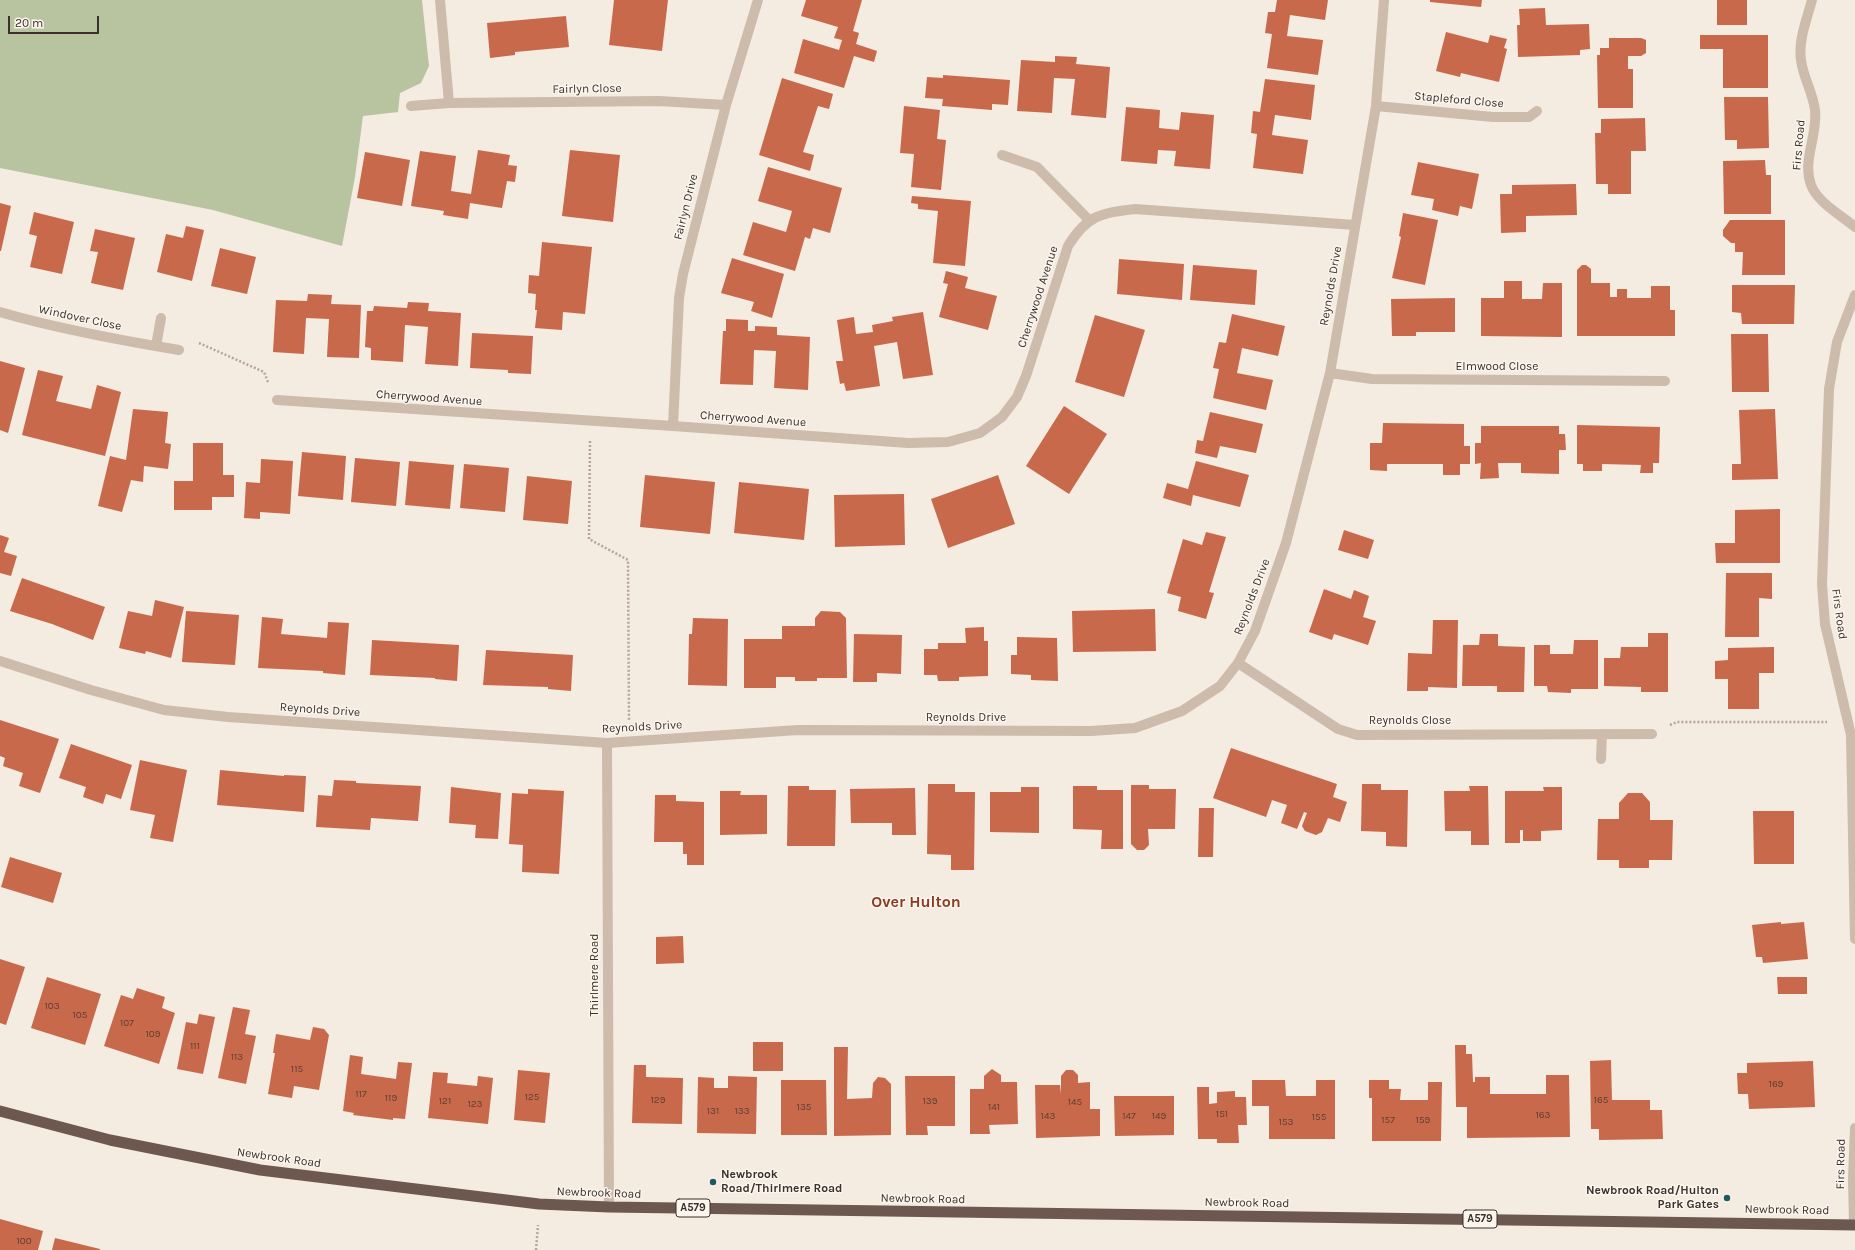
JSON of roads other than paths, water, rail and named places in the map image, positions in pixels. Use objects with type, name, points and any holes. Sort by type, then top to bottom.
[{"type":"highway","name":"Newbrook Road","points":[[0,1110],[110,1140],[260,1170],[539,1204],[609,1207],[1855,1224]]},
{"type":"street","points":[[440,0],[449,103]]},
{"type":"street","name":"Fairlyn Drive","points":[[673,426],[678,298],[682,274],[726,105],[758,0]]},
{"type":"street","name":"Reynolds Drive","points":[[0,661],[91,690],[164,710],[236,717],[607,743],[798,730],[1091,731],[1135,728],[1182,711],[1220,686],[1238,662],[1255,631],[1286,543],[1330,373],[1376,106],[1384,0]]},
{"type":"street","name":"Firs Road","points":[[1812,0],[1801,44],[1801,60],[1815,110],[1808,172],[1811,186],[1819,198],[1855,227]]},
{"type":"street","name":"Fairlyn Close","points":[[411,106],[449,103],[659,101],[726,105]]},
{"type":"street","name":"Stapleford Close","points":[[1376,106],[1493,117],[1529,117],[1537,110]]},
{"type":"street","points":[[1002,155],[1037,168],[1090,220]]},
{"type":"street","name":"Cherrywood Avenue","points":[[277,400],[908,443],[948,442],[980,433],[1002,418],[1017,397],[1026,376],[1068,246],[1076,232],[1090,220],[1112,212],[1135,210],[1355,225]]},
{"type":"street","name":"Firs Road","points":[[1855,295],[1837,342],[1829,389],[1822,584],[1825,624],[1853,735],[1855,938]]},
{"type":"street","name":"Windover Close","points":[[0,312],[26,320],[91,334],[179,350]]},
{"type":"street","points":[[156,346],[161,318]]},
{"type":"street","name":"Elmwood Close","points":[[1330,373],[1372,379],[1665,381]]},
{"type":"street","name":"Reynolds Close","points":[[1238,662],[1338,729],[1357,734],[1652,734]]},
{"type":"street","points":[[1601,759],[1602,734]]},
{"type":"street","name":"Thirlmere Road","points":[[607,743],[609,1207]]},
{"type":"street","name":"Firs Road","points":[[1855,1128],[1853,1179],[1855,1224]]},
{"type":"place","name":"Newbrook Road/Thirlmere Road","points":[[713,1182]]},
{"type":"place","name":"Newbrook Road/Hulton Park Gates","points":[[1727,1198]]},
{"type":"district","name":"Over Hulton","points":[[916,902]]}]
